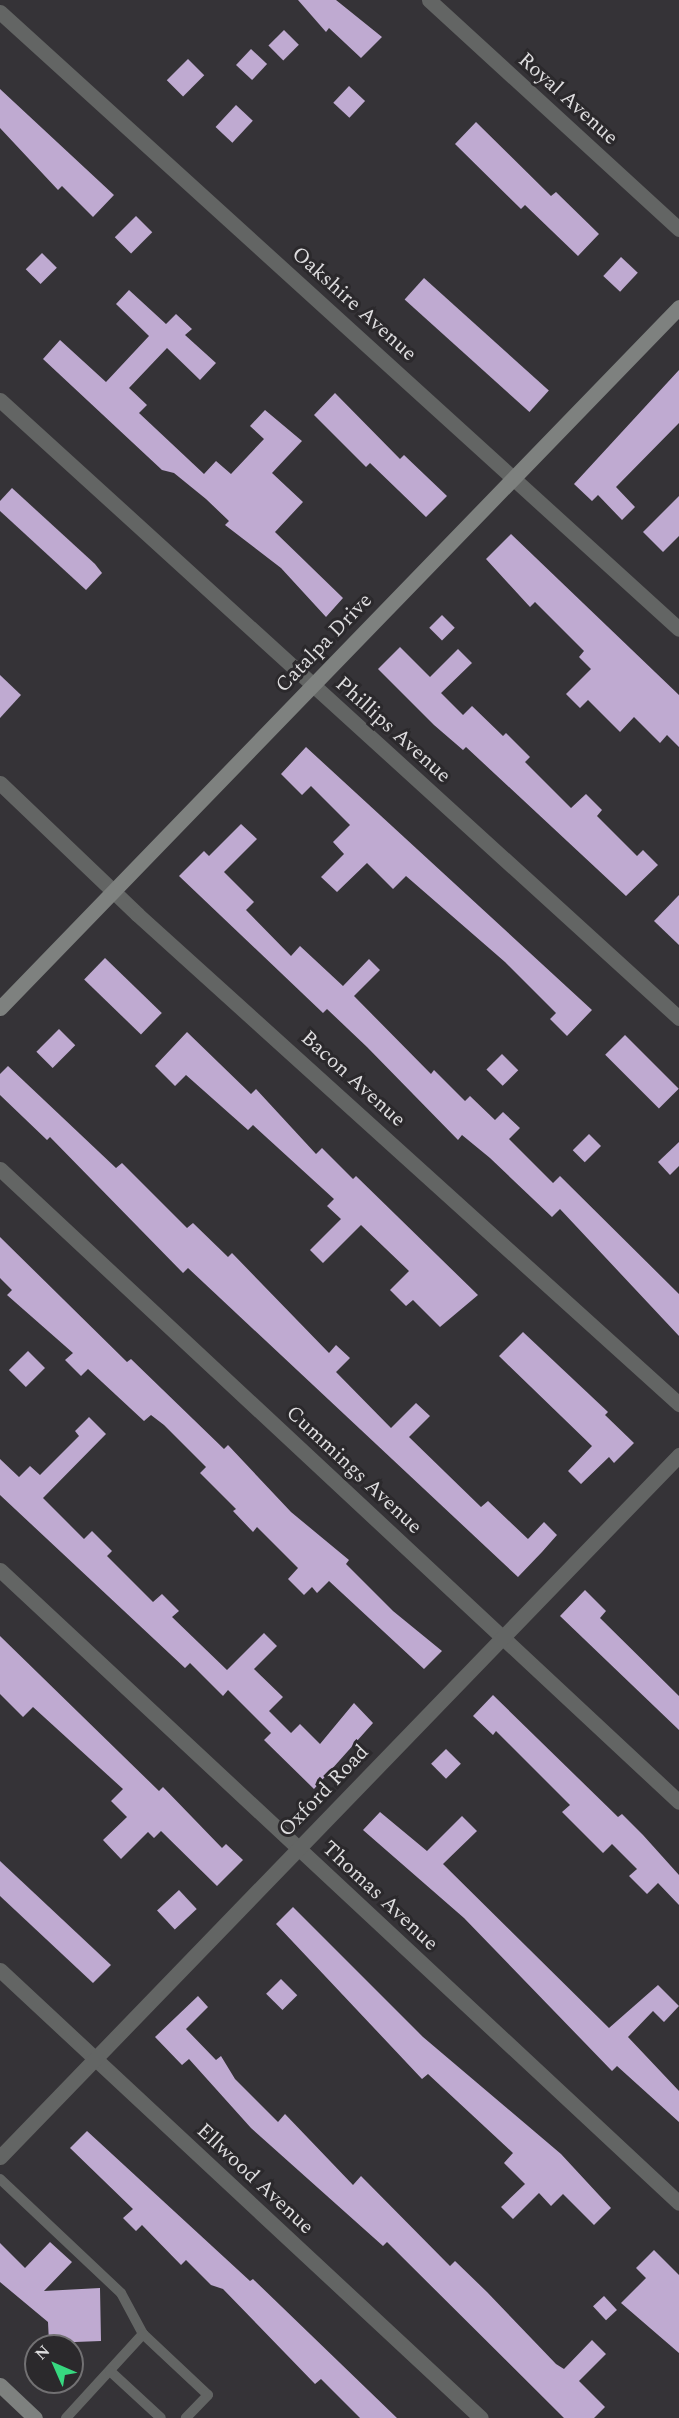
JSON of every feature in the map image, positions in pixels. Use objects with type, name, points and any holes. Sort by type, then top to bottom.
[{"type":"street","name":"Royal Avenue","points":[[429,0],[679,229]]},
{"type":"street","name":"Oakshire Avenue","points":[[0,12],[679,629]]},
{"type":"street","name":"Catalpa Drive","points":[[0,1008],[679,307]]},
{"type":"street","name":"Phillips Avenue","points":[[0,400],[679,1018]]},
{"type":"street","name":"Bacon Avenue","points":[[0,783],[113,889],[679,1404]]},
{"type":"street","name":"Cummings Avenue","points":[[0,1169],[679,1802]]},
{"type":"street","name":"Oxford Road","points":[[0,2157],[679,1455]]},
{"type":"street","name":"Thomas Avenue","points":[[0,1570],[679,2203]]},
{"type":"street","name":"Ellwood Avenue","points":[[0,1970],[481,2418]]},
{"type":"street","points":[[0,2385],[36,2418]]},
{"type":"lane","points":[[0,2179],[121,2293],[143,2334],[208,2395],[186,2418]]},
{"type":"lane","points":[[66,2418],[143,2334]]},
{"type":"lane","points":[[110,2371],[161,2418]]},
{"type":"building","points":[[298,0],[336,0],[382,37],[361,58],[329,28],[326,32]]},
{"type":"building","points":[[284,30],[299,45],[283,60],[268,46]]},
{"type":"building","points":[[251,49],[267,64],[252,80],[236,65]]},
{"type":"building","points":[[188,59],[204,75],[183,96],[167,80]]},
{"type":"building","points":[[349,86],[365,101],[349,118],[333,103]]},
{"type":"building","points":[[0,89],[114,195],[93,217],[62,186],[58,190],[0,128]]},
{"type":"building","points":[[236,105],[253,121],[232,143],[216,127]]},
{"type":"building","points":[[476,122],[551,196],[556,192],[599,234],[578,256],[525,205],[521,209],[455,144]]},
{"type":"building","points":[[136,216],[152,232],[131,253],[115,237]]},
{"type":"building","points":[[42,253],[57,268],[41,284],[26,269]]},
{"type":"building","points":[[621,257],[638,273],[620,292],[603,276]]},
{"type":"building","points":[[424,278],[549,390],[529,412],[405,300]]},
{"type":"building","points":[[129,290],[166,324],[176,314],[192,329],[185,335],[216,363],[200,380],[167,348],[129,388],[147,405],[139,413],[204,474],[216,461],[231,474],[264,439],[250,426],[265,410],[302,441],[272,473],[303,502],[275,532],[343,598],[326,617],[281,568],[225,525],[229,521],[206,499],[174,473],[162,470],[43,359],[60,340],[106,382],[149,336],[116,304]]},
{"type":"building","points":[[679,370],[679,423],[616,487],[635,507],[622,520],[598,495],[592,501],[574,484]]},
{"type":"building","points":[[335,393],[400,459],[404,455],[447,496],[426,517],[370,463],[366,467],[314,415]]},
{"type":"building","points":[[12,488],[102,573],[86,590],[0,511],[0,501]]},
{"type":"building","points":[[679,496],[679,536],[663,552],[643,532]]},
{"type":"building","points":[[511,534],[679,695],[679,747],[667,735],[660,743],[634,717],[620,732],[588,700],[580,708],[566,694],[591,669],[579,657],[584,651],[535,602],[530,607],[486,559]]},
{"type":"building","points":[[442,615],[455,628],[442,640],[429,628]]},
{"type":"building","points":[[400,647],[430,677],[458,649],[472,663],[441,693],[463,715],[472,706],[503,736],[506,733],[530,757],[525,762],[571,808],[586,794],[602,810],[597,816],[637,856],[643,850],[658,865],[626,896],[466,747],[463,750],[434,725],[378,669]]},
{"type":"building","points":[[0,675],[21,695],[0,718]]},
{"type":"building","points":[[306,747],[592,1010],[567,1036],[550,1019],[556,1013],[505,962],[406,876],[393,889],[367,863],[337,892],[321,877],[344,854],[333,842],[350,825],[311,786],[302,795],[281,774]]},
{"type":"building","points":[[241,824],[257,839],[224,872],[254,902],[246,910],[291,956],[300,946],[343,986],[369,959],[380,970],[354,996],[431,1074],[434,1070],[465,1101],[470,1096],[495,1120],[503,1112],[520,1128],[509,1139],[553,1183],[560,1176],[679,1294],[679,1336],[560,1209],[552,1217],[490,1158],[462,1135],[458,1140],[327,1009],[323,1013],[179,876],[204,851],[209,856]]},
{"type":"building","points":[[679,895],[679,945],[654,921]]},
{"type":"building","points":[[105,958],[162,1013],[141,1034],[84,980]]},
{"type":"building","points":[[59,1029],[75,1045],[53,1068],[36,1052]]},
{"type":"building","points":[[187,1032],[251,1094],[256,1089],[316,1154],[322,1148],[353,1179],[356,1176],[478,1295],[440,1327],[413,1300],[406,1306],[390,1290],[409,1271],[361,1225],[323,1263],[310,1250],[341,1219],[327,1206],[334,1199],[253,1125],[248,1130],[186,1075],[175,1086],[155,1066]]},
{"type":"building","points":[[625,1035],[679,1089],[659,1109],[605,1055]]},
{"type":"building","points":[[502,1054],[518,1070],[503,1086],[486,1070]]},
{"type":"building","points":[[8,1066],[116,1168],[122,1163],[187,1228],[193,1223],[228,1257],[232,1253],[329,1353],[336,1345],[350,1358],[336,1372],[391,1428],[416,1403],[430,1416],[409,1437],[481,1507],[488,1501],[528,1539],[544,1522],[557,1535],[518,1577],[188,1268],[183,1273],[50,1137],[47,1140],[0,1095],[0,1074]]},
{"type":"building","points":[[589,1134],[601,1146],[585,1162],[573,1150]]},
{"type":"building","points":[[679,1142],[679,1166],[670,1175],[658,1162]]},
{"type":"building","points":[[0,1237],[127,1362],[131,1359],[224,1449],[228,1445],[291,1512],[349,1560],[346,1564],[393,1611],[442,1651],[424,1669],[329,1581],[317,1593],[312,1587],[304,1595],[288,1579],[298,1568],[257,1527],[253,1532],[233,1511],[236,1509],[200,1473],[206,1467],[164,1425],[151,1415],[144,1421],[88,1369],[81,1376],[65,1360],[73,1353],[7,1295],[12,1290],[0,1278]]},
{"type":"building","points":[[523,1332],[608,1412],[605,1415],[634,1443],[614,1463],[609,1457],[581,1484],[568,1471],[592,1446],[499,1356]]},
{"type":"building","points":[[28,1351],[45,1368],[26,1387],[9,1370]]},
{"type":"building","points":[[89,1417],[106,1434],[43,1498],[84,1539],[92,1531],[112,1551],[107,1556],[153,1602],[162,1594],[179,1611],[172,1617],[227,1670],[264,1633],[277,1646],[254,1669],[283,1697],[269,1711],[291,1733],[300,1724],[320,1744],[354,1703],[373,1723],[314,1789],[264,1740],[271,1733],[228,1690],[223,1696],[190,1663],[185,1668],[0,1495],[0,1459],[19,1477],[30,1466],[40,1475],[79,1436],[75,1431]]},
{"type":"building","points":[[585,1590],[606,1611],[600,1618],[679,1696],[679,1730],[560,1616]]},
{"type":"building","points":[[0,1636],[159,1791],[163,1787],[222,1848],[226,1844],[243,1860],[217,1886],[161,1831],[154,1838],[148,1832],[121,1859],[103,1840],[127,1817],[111,1801],[123,1789],[33,1707],[23,1717],[0,1694]]},
{"type":"building","points":[[493,1695],[618,1817],[622,1814],[679,1875],[679,1905],[658,1883],[647,1894],[629,1876],[637,1869],[612,1844],[603,1853],[562,1812],[570,1805],[496,1731],[493,1735],[473,1716]]},
{"type":"building","points":[[446,1749],[461,1764],[446,1779],[431,1764]]},
{"type":"building","points":[[380,1812],[427,1851],[462,1816],[477,1831],[443,1864],[609,2028],[658,1985],[679,2006],[664,2022],[653,2011],[628,2037],[679,2091],[679,2122],[617,2066],[612,2071],[464,1918],[363,1830]]},
{"type":"building","points":[[0,1861],[111,1965],[93,1983],[0,1896]]},
{"type":"building","points":[[179,1890],[197,1909],[175,1929],[157,1910]]},
{"type":"building","points":[[293,1907],[423,2037],[561,2154],[611,2208],[594,2225],[563,2194],[551,2206],[539,2193],[513,2219],[501,2207],[525,2184],[504,2163],[513,2153],[428,2074],[422,2079],[276,1924]]},
{"type":"building","points":[[281,1979],[297,1995],[282,2010],[266,1994]]},
{"type":"building","points":[[198,1996],[208,2007],[186,2029],[216,2060],[221,2056],[235,2079],[278,2122],[285,2114],[353,2185],[361,2176],[450,2266],[455,2261],[556,2364],[564,2369],[592,2340],[606,2354],[579,2381],[605,2407],[594,2418],[564,2418],[387,2242],[383,2246],[251,2128],[189,2059],[182,2065],[155,2037]]},
{"type":"building","points":[[87,2131],[250,2281],[253,2279],[397,2418],[360,2418],[321,2379],[315,2384],[223,2289],[211,2285],[186,2260],[181,2265],[142,2225],[136,2231],[123,2218],[133,2209],[70,2148]]},
{"type":"building","points":[[50,2242],[72,2262],[44,2291],[100,2288],[101,2341],[84,2342],[84,2334],[49,2334],[48,2322],[0,2282],[0,2243],[25,2268]]},
{"type":"building","points":[[654,2250],[679,2275],[679,2353],[621,2303],[646,2278],[636,2268]]},
{"type":"building","points":[[604,2296],[617,2310],[606,2320],[593,2306]]}]
